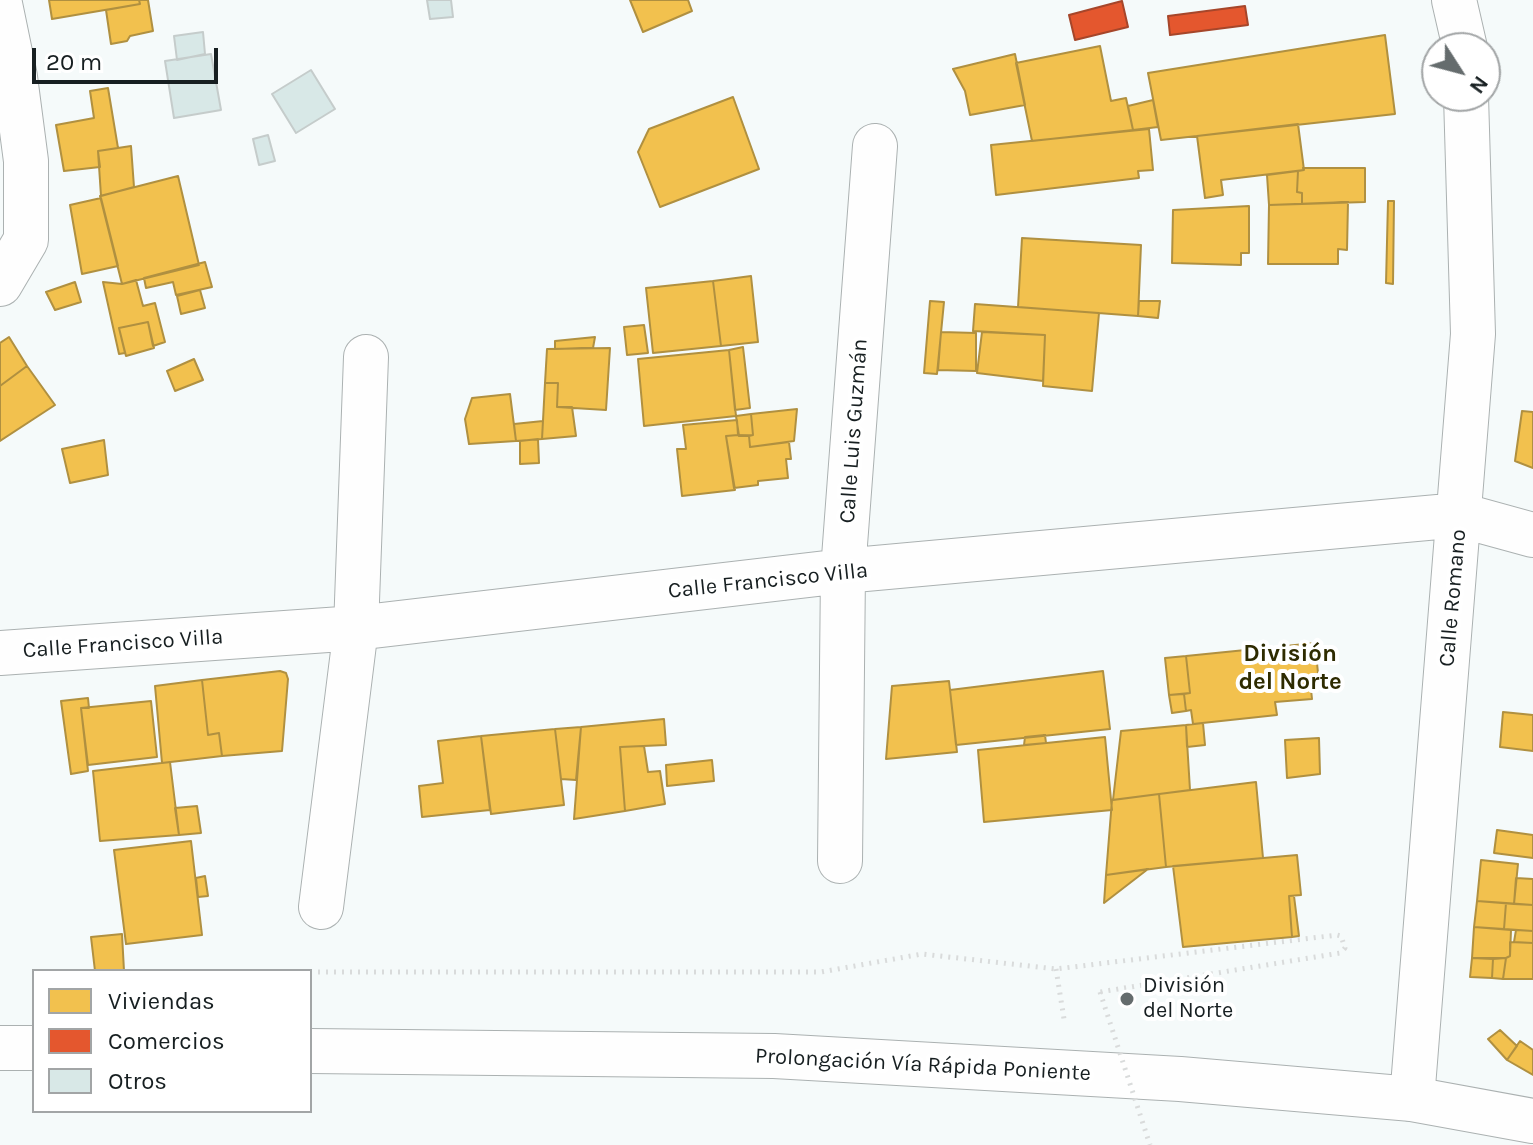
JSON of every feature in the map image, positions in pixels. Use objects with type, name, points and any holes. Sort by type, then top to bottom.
[{"type":"street","points":[[1454,0],[1461,32]]},
{"type":"street","points":[[0,4],[15,77],[26,161],[26,240],[0,284]]},
{"type":"street","name":"Calle Romano","points":[[1412,1099],[1473,334],[1466,112]]},
{"type":"street","name":"Calle Luis Guzmán","points":[[840,861],[843,571],[875,146]]},
{"type":"street","points":[[321,907],[356,628],[366,357]]},
{"type":"street","name":"Calle Francisco Villa","points":[[0,653],[356,628],[843,571],[1460,515],[1533,535]]},
{"type":"street","points":[[0,1048],[32,1048]]},
{"type":"street","name":"Prolongación Vía Rápida Poniente","points":[[312,1051],[774,1056],[1180,1079],[1412,1099],[1533,1121]]},
{"type":"path","points":[[312,972],[821,972],[922,954],[1056,969],[1341,936],[1345,948],[1340,953],[1100,992],[1150,1145]]},
{"type":"building: Viviendas","points":[[49,0],[139,0],[140,4],[52,19]]},
{"type":"building: Viviendas","points":[[139,0],[148,0],[153,31],[111,44],[106,10],[140,4]]},
{"type":"building: Viviendas","points":[[630,0],[688,0],[692,11],[643,32]]},
{"type":"building: Viviendas","points":[[1385,35],[1395,114],[1161,140],[1148,73]]},
{"type":"building: Viviendas","points":[[1100,46],[1111,101],[1126,98],[1133,130],[1032,141],[1016,63]]},
{"type":"building: Viviendas","points":[[1015,54],[1025,105],[970,115],[965,91],[953,69]]},
{"type":"building: Viviendas","points":[[108,88],[118,148],[98,151],[100,167],[64,171],[56,125],[94,118],[90,91]]},
{"type":"building: Viviendas","points":[[733,97],[759,169],[660,207],[638,152],[649,129]]},
{"type":"building: Viviendas","points":[[1153,100],[1158,127],[1133,130],[1128,106]]},
{"type":"building: Viviendas","points":[[1298,124],[1304,170],[1221,180],[1223,195],[1205,198],[1197,136]]},
{"type":"building: Viviendas","points":[[1149,129],[1153,170],[1138,171],[1139,178],[996,195],[991,145]]},
{"type":"building: Viviendas","points":[[131,146],[134,187],[101,196],[98,151]]},
{"type":"building: Viviendas","points":[[1303,168],[1365,168],[1365,202],[1302,204],[1302,193],[1297,192],[1298,171]]},
{"type":"building: Viviendas","points":[[1298,171],[1297,192],[1302,193],[1302,204],[1269,205],[1267,175]]},
{"type":"building: Viviendas","points":[[178,176],[199,265],[122,284],[100,196]]},
{"type":"building: Viviendas","points":[[101,198],[118,266],[82,274],[70,205]]},
{"type":"building: Viviendas","points":[[1388,201],[1394,201],[1393,284],[1386,283]]},
{"type":"building: Viviendas","points":[[1348,202],[1347,250],[1338,249],[1338,264],[1268,264],[1269,205]]},
{"type":"building: Viviendas","points":[[1249,206],[1249,253],[1241,253],[1241,265],[1172,263],[1173,210]]},
{"type":"building: Viviendas","points":[[1022,238],[1141,245],[1138,316],[1018,307]]},
{"type":"building: Viviendas","points":[[205,262],[212,287],[176,295],[173,282],[146,288],[144,278]]},
{"type":"building: Viviendas","points":[[751,276],[758,342],[721,346],[713,281]]},
{"type":"building: Viviendas","points":[[136,280],[143,306],[155,303],[165,342],[153,346],[148,322],[119,328],[125,353],[119,354],[103,282],[122,284]]},
{"type":"building: Viviendas","points":[[713,281],[721,346],[653,353],[646,288]]},
{"type":"building: Viviendas","points":[[75,282],[81,302],[55,310],[46,292]]},
{"type":"building: Viviendas","points":[[200,290],[205,308],[181,314],[177,296]]},
{"type":"building: Viviendas","points":[[930,301],[944,302],[937,374],[924,373]]},
{"type":"building: Viviendas","points":[[1139,301],[1160,301],[1158,318],[1138,316]]},
{"type":"building: Viviendas","points":[[975,304],[1099,313],[1092,391],[1043,386],[1045,335],[973,331]]},
{"type":"building: Viviendas","points":[[148,322],[154,348],[126,356],[119,328]]},
{"type":"building: Viviendas","points":[[644,325],[648,353],[627,355],[624,327]]},
{"type":"building: Viviendas","points":[[941,332],[976,333],[976,371],[938,370]]},
{"type":"building: Viviendas","points":[[982,332],[1045,335],[1043,381],[977,373]]},
{"type":"building: Viviendas","points":[[9,337],[27,366],[0,386],[0,343]]},
{"type":"building: Viviendas","points":[[595,337],[593,348],[555,349],[555,341]]},
{"type":"building: Viviendas","points":[[743,347],[750,408],[735,410],[729,350]]},
{"type":"building: Viviendas","points":[[610,348],[606,410],[557,407],[558,383],[545,383],[547,349]]},
{"type":"building: Viviendas","points":[[729,350],[736,416],[644,426],[638,359]]},
{"type":"building: Viviendas","points":[[194,359],[203,380],[175,391],[167,371]]},
{"type":"building: Viviendas","points":[[27,366],[55,405],[0,441],[0,386]]},
{"type":"building: Viviendas","points":[[545,383],[558,383],[557,407],[572,407],[576,436],[542,439]]},
{"type":"building: Viviendas","points":[[510,394],[516,441],[469,444],[465,419],[472,398]]},
{"type":"building: Viviendas","points":[[797,409],[794,441],[750,447],[749,436],[753,435],[751,414]]},
{"type":"building: Viviendas","points":[[1522,411],[1533,412],[1533,468],[1515,461]]},
{"type":"building: Viviendas","points":[[751,414],[753,435],[739,436],[736,416]]},
{"type":"building: Viviendas","points":[[737,420],[738,435],[726,436],[735,490],[682,496],[677,449],[686,449],[683,425]]},
{"type":"building: Viviendas","points":[[543,421],[542,439],[516,441],[514,424]]},
{"type":"building: Viviendas","points":[[726,436],[749,436],[750,447],[789,442],[791,459],[786,459],[788,478],[758,481],[758,485],[734,488]]},
{"type":"building: Viviendas","points":[[538,439],[539,463],[520,464],[520,441]]},
{"type":"building: Viviendas","points":[[104,440],[108,475],[70,483],[62,449]]},
{"type":"building: Viviendas","points":[[1315,643],[1318,673],[1310,680],[1312,699],[1275,702],[1277,715],[1193,724],[1191,710],[1186,711],[1184,694],[1190,693],[1186,656]]},
{"type":"building: Viviendas","points":[[1186,656],[1190,693],[1169,695],[1165,658]]},
{"type":"building: Viviendas","points":[[280,671],[286,673],[288,679],[282,751],[222,756],[219,733],[208,735],[202,680]]},
{"type":"building: Viviendas","points":[[1103,671],[1110,729],[956,745],[950,690]]},
{"type":"building: Viviendas","points":[[202,680],[208,735],[219,733],[222,756],[162,763],[155,686]]},
{"type":"building: Viviendas","points":[[949,681],[957,752],[886,759],[892,686]]},
{"type":"building: Viviendas","points":[[1184,694],[1186,711],[1172,713],[1169,695]]},
{"type":"building: Viviendas","points":[[88,698],[89,708],[81,708],[88,771],[71,774],[61,701]]},
{"type":"building: Viviendas","points":[[151,701],[157,757],[88,765],[81,708]]},
{"type":"building: Viviendas","points":[[1503,712],[1533,715],[1533,751],[1500,747]]},
{"type":"building: Viviendas","points":[[664,719],[666,745],[620,747],[625,811],[574,819],[581,727]]},
{"type":"building: Viviendas","points":[[1203,723],[1205,745],[1187,747],[1186,725]]},
{"type":"building: Viviendas","points":[[1186,725],[1190,790],[1113,800],[1121,731]]},
{"type":"building: Viviendas","points":[[581,727],[576,780],[561,779],[555,729]]},
{"type":"building: Viviendas","points":[[555,729],[564,805],[491,814],[481,736]]},
{"type":"building: Viviendas","points":[[1045,735],[1046,743],[1024,745],[1025,737]]},
{"type":"building: Viviendas","points":[[481,736],[490,810],[422,817],[419,786],[443,783],[438,741]]},
{"type":"building: Viviendas","points":[[1105,737],[1112,810],[984,822],[978,750]]},
{"type":"building: Viviendas","points":[[1319,738],[1320,774],[1287,778],[1285,740]]},
{"type":"building: Viviendas","points":[[644,746],[648,772],[660,771],[665,804],[625,811],[620,747]]},
{"type":"building: Viviendas","points":[[712,760],[714,781],[667,786],[666,765]]},
{"type":"building: Viviendas","points":[[170,762],[179,835],[100,841],[93,771]]},
{"type":"building: Viviendas","points":[[1256,782],[1263,858],[1166,867],[1159,794]]},
{"type":"building: Viviendas","points":[[1159,794],[1166,867],[1106,875],[1112,800]]},
{"type":"building: Viviendas","points":[[197,806],[201,833],[179,835],[175,808]]},
{"type":"building: Viviendas","points":[[1497,830],[1533,835],[1533,858],[1494,853]]},
{"type":"building: Viviendas","points":[[191,841],[202,935],[126,944],[114,850]]},
{"type":"building: Viviendas","points":[[1297,855],[1301,895],[1289,896],[1292,937],[1183,947],[1173,866]]},
{"type":"building: Viviendas","points":[[1481,860],[1518,864],[1514,904],[1477,901]]},
{"type":"building: Viviendas","points":[[1148,869],[1104,903],[1106,875]]},
{"type":"building: Viviendas","points":[[205,876],[208,896],[198,897],[196,878]]},
{"type":"building: Viviendas","points":[[1516,878],[1533,879],[1533,905],[1514,904]]},
{"type":"building: Viviendas","points":[[1289,896],[1294,896],[1299,936],[1292,937]]},
{"type":"building: Viviendas","points":[[1477,901],[1506,903],[1504,929],[1474,927]]},
{"type":"building: Viviendas","points":[[1506,903],[1533,905],[1533,931],[1504,929]]},
{"type":"building: Viviendas","points":[[1474,927],[1511,930],[1510,956],[1472,958]]},
{"type":"building: Viviendas","points":[[1516,930],[1533,931],[1533,943],[1514,942]]},
{"type":"building: Viviendas","points":[[122,934],[124,969],[95,969],[91,937]]},
{"type":"building: Viviendas","points":[[1510,942],[1533,943],[1533,979],[1503,979],[1506,958],[1510,956]]},
{"type":"building: Viviendas","points":[[1472,958],[1493,959],[1492,978],[1470,977]]},
{"type":"building: Viviendas","points":[[1506,958],[1503,979],[1492,978],[1493,959]]},
{"type":"building: Viviendas","points":[[1500,1030],[1517,1046],[1507,1060],[1488,1039]]},
{"type":"building: Viviendas","points":[[1520,1041],[1533,1050],[1533,1075],[1507,1060]]},
{"type":"building: Comercios","points":[[1122,1],[1128,27],[1075,40],[1069,15]]},
{"type":"building: Comercios","points":[[1245,6],[1248,25],[1170,35],[1168,16]]},
{"type":"building: Otros","points":[[427,0],[451,0],[453,17],[430,19]]},
{"type":"building: Otros","points":[[203,32],[205,54],[177,60],[174,36]]},
{"type":"building: Otros","points":[[211,54],[221,110],[174,118],[165,61]]},
{"type":"building: Otros","points":[[311,70],[335,109],[296,133],[272,94]]},
{"type":"building: Otros","points":[[268,135],[275,161],[259,165],[253,139]]},
{"type":"place","name":"División del Norte","points":[[1127,999]]},
{"type":"district","name":"División del Norte","points":[[1290,668]]}]
